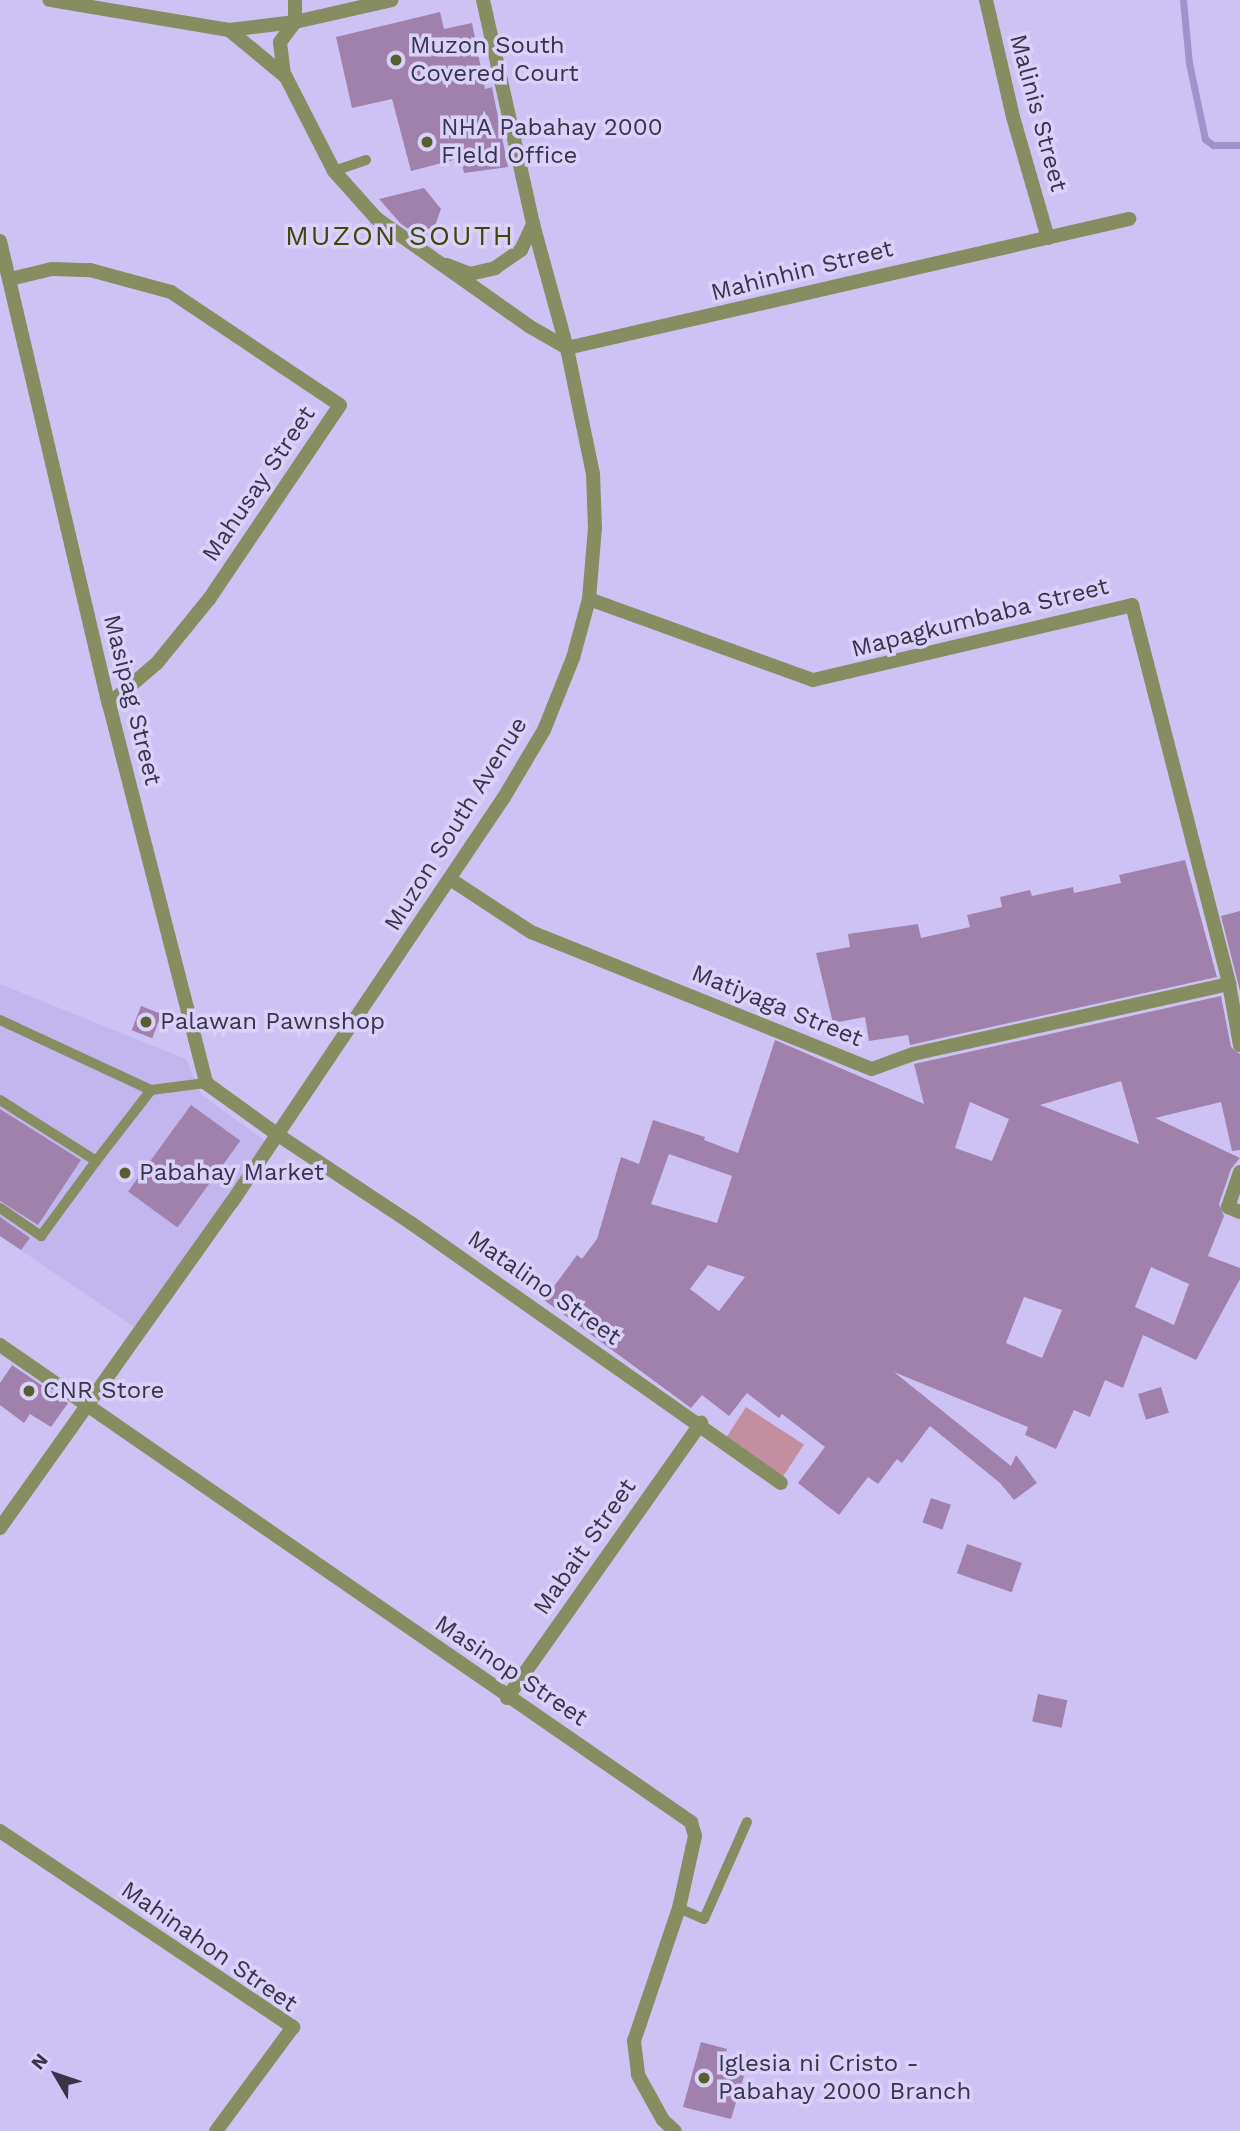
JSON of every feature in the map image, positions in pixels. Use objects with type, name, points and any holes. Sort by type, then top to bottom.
[{"type":"street","points":[[49,0],[229,30],[295,22],[392,0]]},
{"type":"street","points":[[295,0],[295,22],[281,42],[284,75],[334,171],[376,218],[567,348]]},
{"type":"street","name":"Muzon South Avenue","points":[[0,1528],[91,1405],[278,1135],[450,879],[544,730],[573,658],[589,599],[595,528],[593,474],[567,348],[533,224],[483,0]]},
{"type":"street","name":"Malinis Street","points":[[986,0],[1013,117],[1048,237]]},
{"type":"street","points":[[229,30],[284,75]]},
{"type":"street","name":"Mahinhin Street","points":[[567,348],[1129,219]]},
{"type":"street","points":[[438,261],[470,274],[495,268],[521,250],[533,224]]},
{"type":"street","name":"Masipag Street","points":[[0,241],[109,705],[206,1083]]},
{"type":"street","name":"Mahusay Street","points":[[10,279],[52,269],[90,270],[171,292],[340,405],[209,599],[157,663],[109,705]]},
{"type":"street","name":"Mapagkumbaba Street","points":[[589,599],[813,680],[1132,605],[1229,984]]},
{"type":"street","name":"Matiyaga Street","points":[[450,879],[531,932],[872,1069],[913,1054],[1229,984]]},
{"type":"street","points":[[1229,984],[1240,1045]]},
{"type":"street","points":[[206,1083],[278,1135]]},
{"type":"street","name":"Matalino Street","points":[[278,1135],[701,1423],[781,1483]]},
{"type":"street","points":[[1240,1172],[1228,1207],[1240,1212]]},
{"type":"street","name":"Masinop Street","points":[[0,1345],[91,1405],[507,1698],[691,1822],[695,1836],[679,1908],[634,2041],[638,2075],[663,2120],[676,2131]]},
{"type":"street","name":"Mabait Street","points":[[507,1698],[701,1423]]},
{"type":"street","name":"Mahinahon Street","points":[[0,1831],[293,2027],[216,2131]]},
{"type":"lane","points":[[334,171],[366,160]]},
{"type":"lane","points":[[0,1020],[151,1090],[206,1083]]},
{"type":"lane","points":[[0,1208],[41,1236],[151,1090]]},
{"type":"lane","points":[[0,1100],[96,1161]]},
{"type":"lane","points":[[679,1908],[704,1919],[747,1822]]},
{"type":"shaded area","name":"Pabahay Market","points":[[0,984],[186,1059],[202,1095],[268,1143],[140,1331],[0,1236]]},
{"type":"shaded area","points":[[746,1407],[804,1445],[779,1482],[721,1445]]},
{"type":"building","points":[[440,12],[444,29],[472,23],[485,89],[492,87],[508,167],[464,173],[461,158],[411,171],[392,99],[352,108],[336,37]]},
{"type":"building","points":[[424,188],[441,209],[429,243],[401,224],[379,199]]},
{"type":"building","points":[[1185,860],[1217,977],[910,1045],[908,1035],[869,1041],[865,1017],[833,1023],[816,953],[850,947],[848,934],[918,924],[921,938],[970,927],[967,915],[1002,907],[1000,897],[1030,890],[1032,896],[1073,887],[1074,893],[1121,883],[1119,875]]},
{"type":"building","points":[[1240,911],[1240,991],[1221,916]]},
{"type":"building","points":[[1221,996],[1231,1047],[1240,1054],[1240,1150],[1232,1151],[1221,1102],[1155,1118],[1240,1158],[1231,1169],[1219,1204],[1224,1216],[1208,1256],[1240,1268],[1240,1279],[1196,1360],[1143,1335],[1123,1388],[1105,1380],[1090,1417],[1074,1410],[1056,1449],[1025,1435],[1028,1427],[894,1372],[1011,1466],[1016,1455],[1037,1483],[1014,1500],[1000,1483],[930,1426],[902,1463],[897,1459],[878,1484],[868,1477],[839,1515],[798,1483],[825,1447],[782,1414],[779,1418],[747,1393],[729,1416],[702,1395],[691,1408],[544,1300],[577,1255],[582,1259],[597,1239],[621,1157],[639,1164],[653,1120],[705,1137],[704,1140],[738,1153],[775,1040],[924,1104],[914,1064]],"holes":[[[1121,1081],[1139,1144],[1040,1105]],[[970,1102],[1009,1119],[992,1161],[955,1148]],[[669,1154],[732,1176],[717,1223],[651,1204]],[[708,1265],[745,1277],[719,1311],[690,1289]],[[1151,1267],[1189,1284],[1174,1325],[1135,1307]],[[1024,1297],[1062,1310],[1042,1358],[1006,1343]]]},
{"type":"building","name":"Palawan Pawnshop","points":[[141,1006],[162,1014],[152,1038],[132,1030]]},
{"type":"building","points":[[191,1105],[240,1141],[177,1227],[128,1192]]},
{"type":"building","points":[[0,1109],[81,1160],[38,1225],[0,1201]]},
{"type":"building","points":[[0,1217],[30,1238],[21,1250],[0,1236]]},
{"type":"building","name":"CNR Store","points":[[12,1365],[68,1403],[51,1427],[30,1414],[24,1423],[0,1405],[0,1383]]},
{"type":"building","points":[[1161,1387],[1169,1413],[1146,1420],[1138,1394]]},
{"type":"building","points":[[931,1498],[951,1505],[942,1529],[923,1523]]},
{"type":"building","points":[[967,1544],[1022,1563],[1012,1592],[957,1573]]},
{"type":"building","points":[[1038,1694],[1067,1700],[1062,1728],[1032,1721]]},
{"type":"building","points":[[701,2042],[727,2049],[721,2070],[744,2076],[731,2119],[683,2107]]},
{"type":"waterway","points":[[1183,0],[1189,63],[1205,139],[1213,145],[1240,145]]},
{"type":"place","name":"Muzon South Covered Court","points":[[396,60]]},
{"type":"place","name":"NHA Pabahay 2000 FIeld Office","points":[[427,142]]},
{"type":"place","name":"Palawan Pawnshop","points":[[146,1022]]},
{"type":"place","name":"Pabahay Market","points":[[125,1173]]},
{"type":"place","name":"CNR Store","points":[[29,1391]]},
{"type":"place","name":"Iglesia ni Cristo - Pabahay 2000 Branch","points":[[704,2078]]},
{"type":"district","name":"MUZON SOUTH","points":[[400,236]]}]
